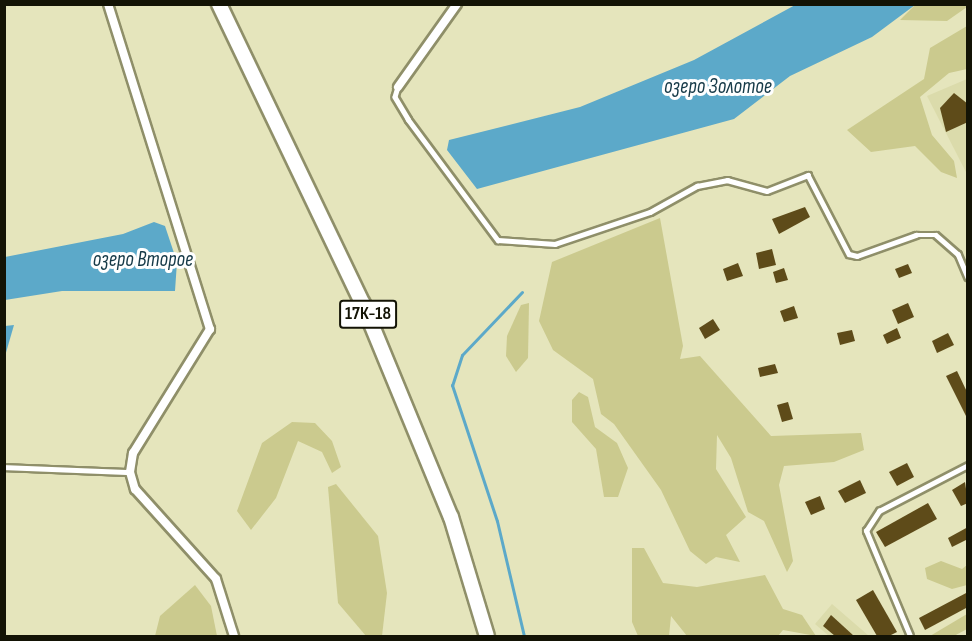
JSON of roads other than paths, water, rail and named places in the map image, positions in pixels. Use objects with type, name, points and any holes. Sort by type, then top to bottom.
[{"type":"main road","name":"17К-18","points":[[219,4],[363,304],[451,517],[487,636]]},
{"type":"street","points":[[108,4],[210,329],[133,453],[130,472],[135,489],[216,579],[234,636]]},
{"type":"street","points":[[398,87],[457,4]]},
{"type":"lane","points":[[398,87],[395,97],[408,119],[498,240],[555,244],[650,212],[697,186],[727,180],[767,191],[808,175],[849,254],[857,256],[916,235],[936,235],[955,248],[968,277]]},
{"type":"lane","points":[[910,636],[866,531],[879,511],[968,465]]},
{"type":"lane","points":[[4,466],[130,472]]},
{"type":"water","name":"озеро Золотое","points":[[797,4],[915,5],[872,37],[790,76],[734,119],[477,189],[447,150],[449,140],[580,107],[694,60]]},
{"type":"water","name":"озеро Второе","points":[[154,222],[165,226],[177,262],[175,291],[62,291],[5,300],[5,257],[123,234]]},
{"type":"water","points":[[14,325],[5,356],[5,326]]},
{"type":"waterway","points":[[522,292],[462,355],[452,385],[497,521],[524,636]]}]
